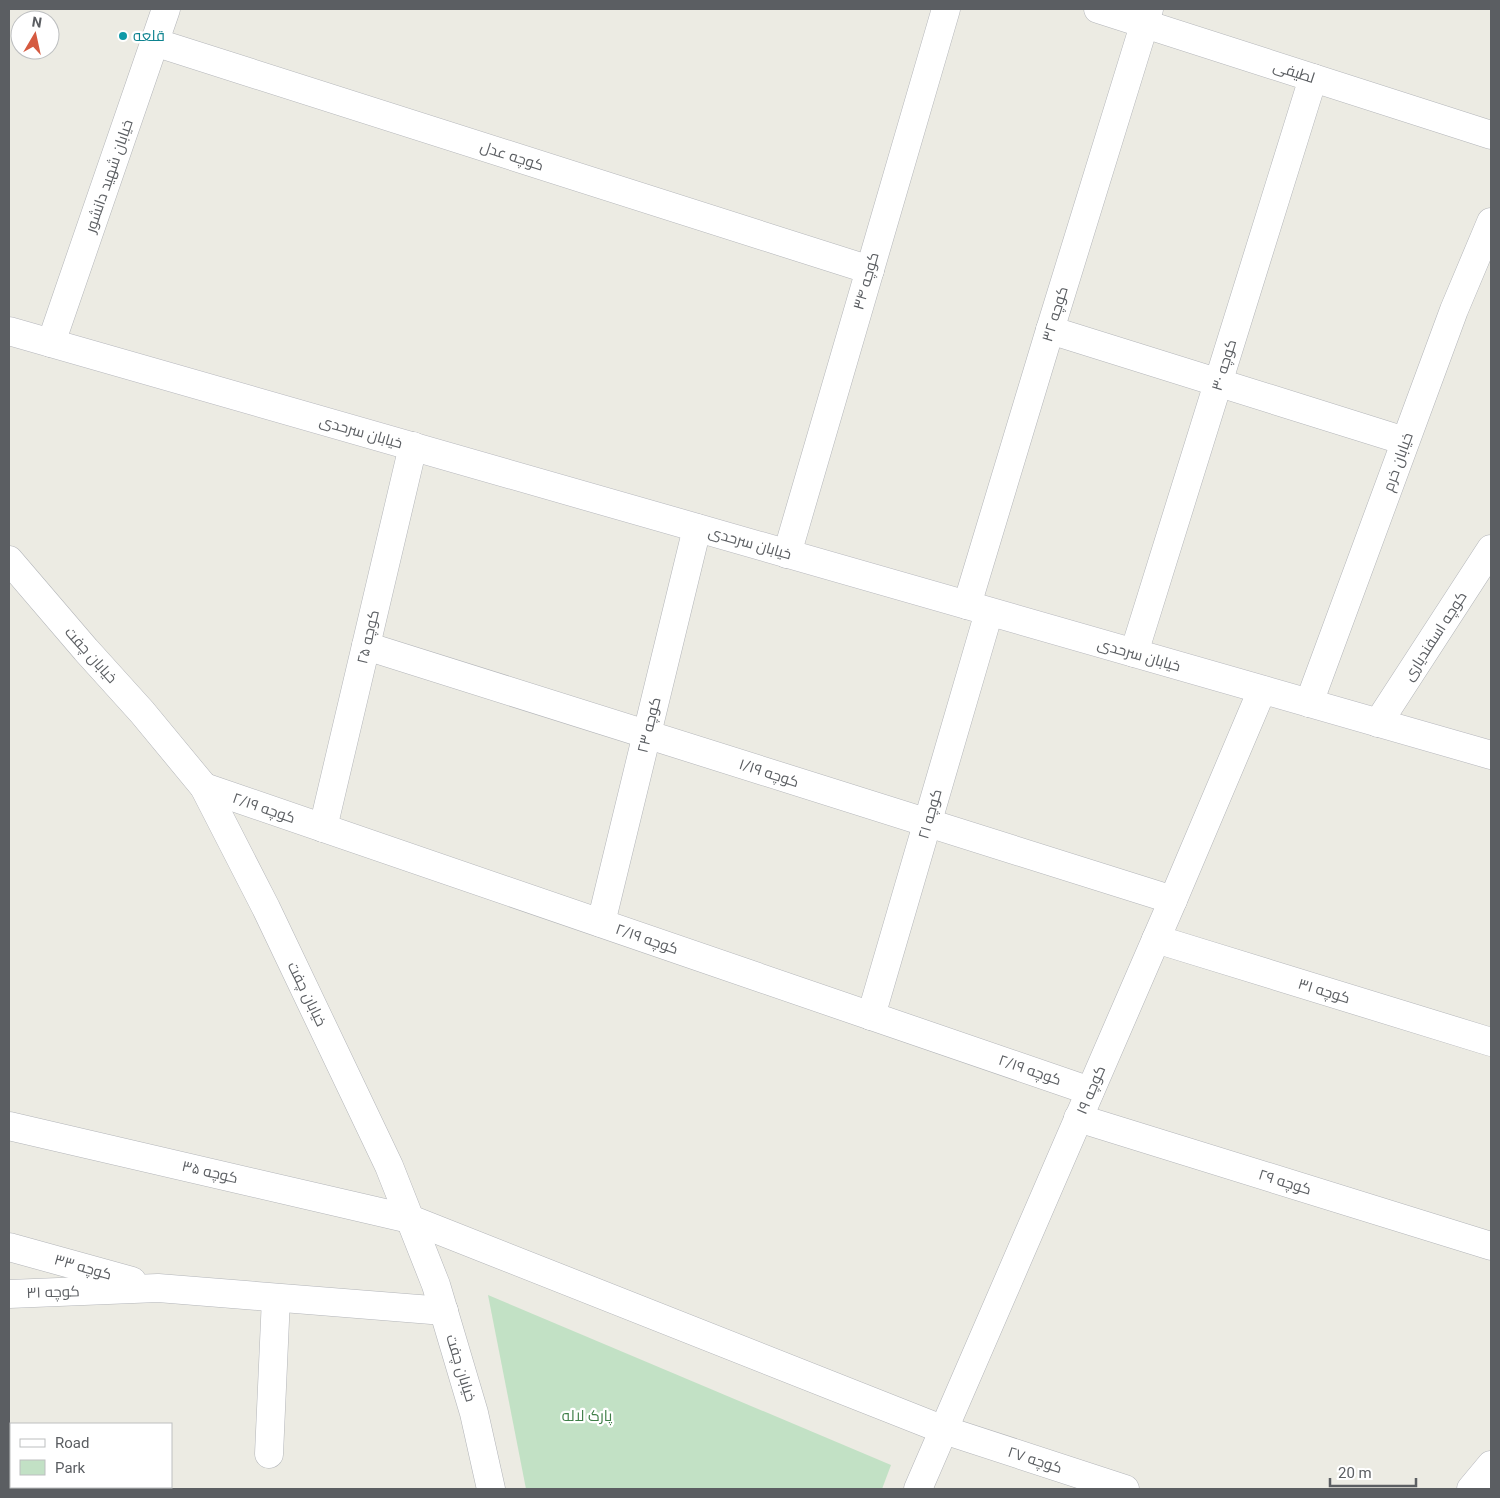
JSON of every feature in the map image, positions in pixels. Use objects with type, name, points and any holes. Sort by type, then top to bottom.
[{"type":"street","name":"خیابان شهید دانشور","points":[[51,343],[166,9]]},
{"type":"street","name":"کوچه ۳۴","points":[[787,554],[946,9]]},
{"type":"street","name":"لطیفی","points":[[1098,9],[1146,16],[1313,78],[1491,135]]},
{"type":"street","name":"کوچه ۳۲","points":[[978,608],[1050,330],[1146,16]]},
{"type":"street","name":"کوچه عدل","points":[[154,42],[870,270]]},
{"type":"street","name":"کوچه ۳۰","points":[[1134,653],[1313,78]]},
{"type":"street","name":"خیابان خرم","points":[[1309,703],[1454,310],[1491,222]]},
{"type":"street","points":[[1050,330],[1405,442]]},
{"type":"street","name":"خیابان سرحدی","points":[[9,331],[1491,755]]},
{"type":"street","name":"کوچه ۲۵","points":[[323,828],[412,446]]},
{"type":"street","name":"کوچه ۲۳","points":[[601,923],[697,528]]},
{"type":"street","name":"کوچه اسفندیاری","points":[[1378,723],[1491,550]]},
{"type":"street","name":"خیابان چفت","points":[[9,560],[142,712],[204,787],[266,908],[389,1166],[436,1285],[474,1413],[491,1489]]},
{"type":"street","name":"کوچه ۲۱","points":[[871,1016],[927,823],[978,608]]},
{"type":"street","name":"کوچه ۱/۱۹","points":[[366,646],[1173,900]]},
{"type":"street","name":"کوچه ۱۹","points":[[918,1489],[1262,690]]},
{"type":"street","name":"کوچه ۲/۱۹","points":[[204,787],[1090,1091]]},
{"type":"street","name":"کوچه ۳۱","points":[[1156,939],[1491,1042]]},
{"type":"street","name":"کوچه ۲۹","points":[[1078,1118],[1491,1246]]},
{"type":"street","name":"کوچه ۳۵","points":[[9,1126],[410,1219],[944,1430]]},
{"type":"street","name":"کوچه ۳۳","points":[[9,1246],[158,1288]]},
{"type":"street","points":[[158,1288],[444,1311]]},
{"type":"street","name":"کوچه ۳۱","points":[[9,1294],[158,1288]]},
{"type":"street","points":[[269,1454],[276,1298]]},
{"type":"street","name":"کوچه ۲۷","points":[[944,1430],[1125,1489]]},
{"type":"street","points":[[1471,1489],[1491,1465]]},
{"type":"green space","name":"پارک لاله","points":[[488,1295],[891,1465],[882,1489],[526,1489]]},
{"type":"place","name":"قلعه","points":[[123,36]]}]
